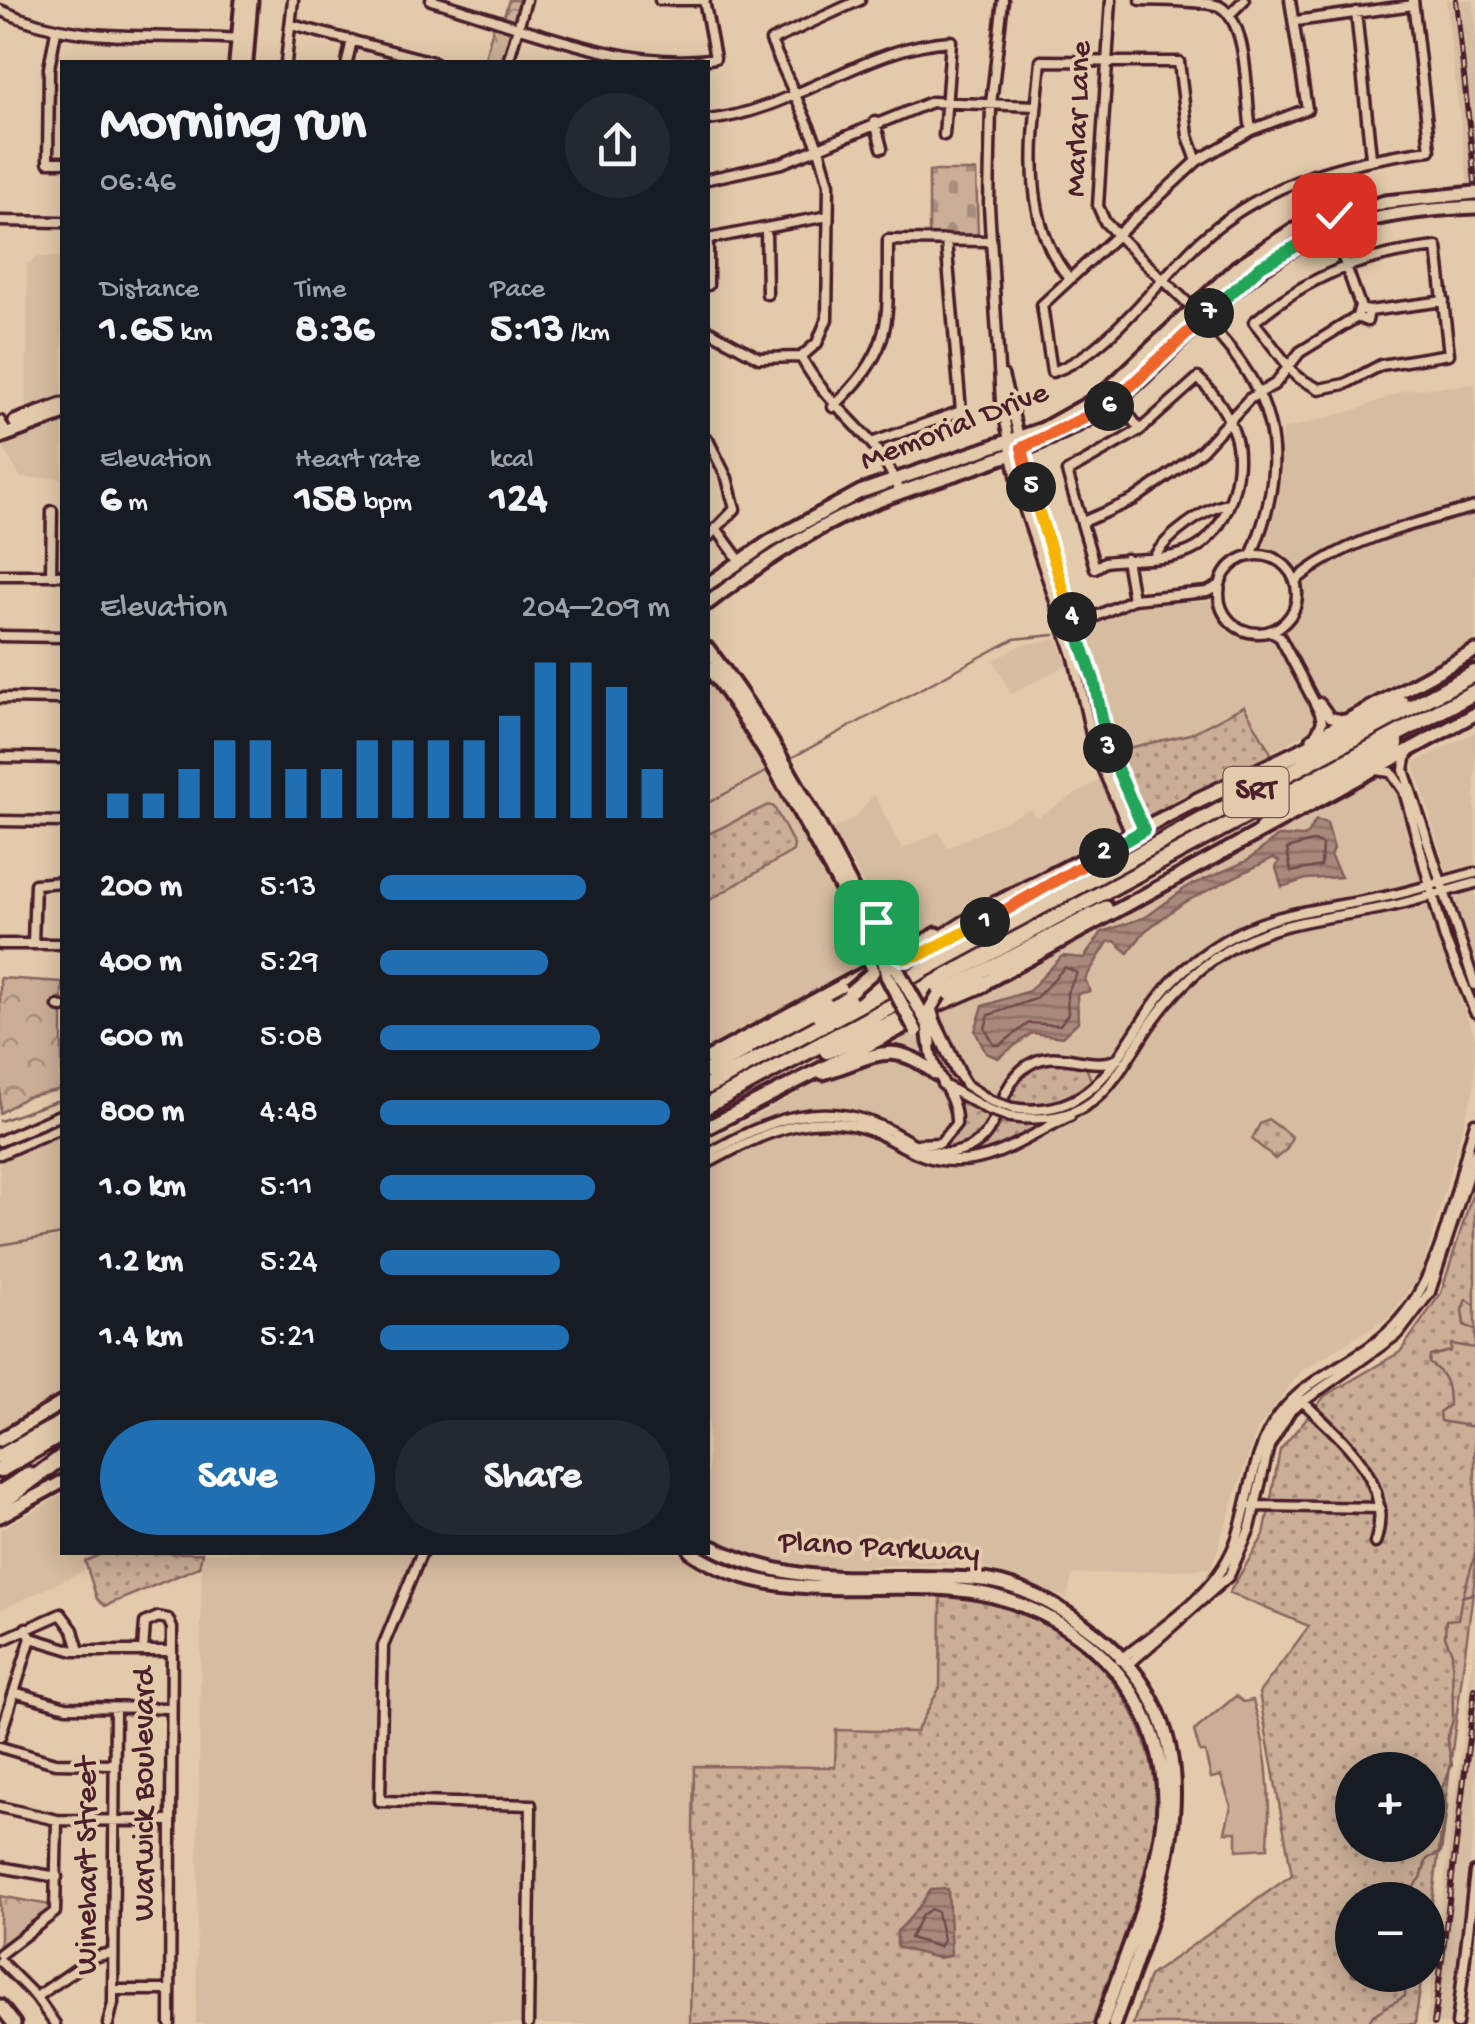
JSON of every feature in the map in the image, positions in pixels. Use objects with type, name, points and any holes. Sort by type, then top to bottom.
[{"type":"highway","points":[[1197,800],[1475,672]]},
{"type":"highway","name":"SRT","points":[[710,1085],[1475,672]]},
{"type":"highway","name":"SRT","points":[[710,1104],[1475,692]]},
{"type":"highway","points":[[1262,828],[1284,808],[1419,730],[1439,712]]},
{"type":"highway","points":[[797,1038],[806,1026],[996,904]]},
{"type":"highway","points":[[756,1079],[983,984]]},
{"type":"highway","points":[[710,1067],[747,1048]]},
{"type":"highway","points":[[0,1458],[60,1424]]},
{"type":"highway","points":[[0,1470],[60,1435]]},
{"type":"highway","points":[[0,1493],[60,1457]]},
{"type":"highway","points":[[0,1504],[60,1458]]},
{"type":"main road","points":[[242,0],[246,60]]},
{"type":"main road","points":[[237,60],[245,39],[251,0]]},
{"type":"main road","name":"Memorial Drive","points":[[710,602],[775,555],[866,506],[1014,444],[1100,397],[1261,266],[1330,222],[1385,202],[1475,193]]},
{"type":"main road","name":"Memorial Drive","points":[[1330,222],[1475,207]]},
{"type":"main road","name":"Memorial Drive","points":[[710,582],[768,542],[894,478],[1084,421],[1118,400],[1197,316]]},
{"type":"main road","points":[[2,430],[52,414]]},
{"type":"main road","points":[[768,542],[775,555]]},
{"type":"main road","points":[[710,1057],[1475,651]]},
{"type":"main road","points":[[710,652],[856,897],[901,957],[922,954]]},
{"type":"main road","points":[[710,669],[747,709]]},
{"type":"main road","points":[[710,1126],[983,984],[1136,896],[1475,714]]},
{"type":"main road","points":[[823,843],[873,972],[850,992]]},
{"type":"main road","points":[[897,982],[908,965],[922,954],[1049,888],[1118,843]]},
{"type":"main road","points":[[912,999],[939,994],[1116,902],[1136,896]]},
{"type":"main road","points":[[877,924],[882,953],[897,982],[958,1072]]},
{"type":"main road","points":[[862,938],[882,953]]},
{"type":"main road","points":[[747,1048],[873,982],[897,982],[912,999],[930,1043]]},
{"type":"main road","points":[[926,1026],[939,994]]},
{"type":"main road","points":[[799,1078],[886,1052],[906,1054],[939,1079]]},
{"type":"main road","points":[[0,1440],[60,1404]]},
{"type":"main road","points":[[0,1516],[60,1483]]},
{"type":"main road","name":"Plano Parkway","points":[[710,1547],[748,1566],[793,1576],[943,1578],[1002,1584],[1041,1598],[1121,1664],[1162,1728],[1174,1780],[1175,1814],[1165,1874],[1114,2024]]},
{"type":"main road","name":"Plano Parkway","points":[[697,1555],[739,1576],[777,1585],[951,1589],[994,1595],[1061,1622],[1121,1664],[1154,1740],[1164,1810],[1158,1857],[1102,2024]]},
{"type":"main road","points":[[0,2006],[14,2024]]},
{"type":"street","points":[[286,60],[294,0]]},
{"type":"street","points":[[431,0],[646,59],[715,58],[705,0],[660,0]]},
{"type":"street","points":[[509,60],[526,0]]},
{"type":"street","points":[[710,331],[759,358],[801,356],[821,337],[827,319],[828,184],[819,149],[770,41],[860,0]]},
{"type":"street","points":[[1002,0],[991,104],[990,241],[1002,371],[1038,559],[1082,684],[1101,770],[1138,833]]},
{"type":"street","name":"Marlar Lane","points":[[1111,0],[1098,206],[1116,234],[1197,316],[1262,392]]},
{"type":"street","points":[[1142,0],[1209,3],[1229,15],[1239,34],[1251,130]]},
{"type":"street","points":[[1229,15],[1244,0]]},
{"type":"street","points":[[1290,0],[1307,108],[1251,130],[1197,161],[1042,305],[1052,372],[1089,349],[1234,215],[1313,174],[1371,158],[1430,150],[1413,2],[1296,21]]},
{"type":"street","points":[[0,10],[56,32],[129,40],[245,39]]},
{"type":"street","points":[[1356,12],[1371,158]]},
{"type":"street","points":[[292,25],[408,59]]},
{"type":"street","points":[[56,32],[48,101],[48,162],[60,162]]},
{"type":"street","points":[[347,60],[352,40]]},
{"type":"street","points":[[710,120],[794,95],[898,50],[951,42],[944,135]]},
{"type":"street","points":[[1070,279],[1053,259],[1037,223],[1036,106],[1041,61],[1179,62],[1188,136],[1197,161]]},
{"type":"street","points":[[48,101],[60,101]]},
{"type":"street","points":[[710,179],[757,170],[819,149],[922,104],[948,101],[1036,106]]},
{"type":"street","points":[[875,122],[882,148]]},
{"type":"street","points":[[1313,174],[1365,309]]},
{"type":"street","points":[[710,239],[828,216]]},
{"type":"street","points":[[0,221],[60,222]]},
{"type":"street","points":[[766,230],[767,294]]},
{"type":"street","points":[[834,407],[862,380],[880,350],[888,318],[888,240],[990,241]]},
{"type":"street","points":[[874,442],[961,411],[946,240]]},
{"type":"street","points":[[1438,247],[1449,354],[1381,366],[1333,388],[1306,384],[1254,322],[1314,278],[1345,264],[1438,247]]},
{"type":"street","points":[[1083,522],[1133,500],[1159,482],[1288,366],[1334,328],[1365,309],[1444,301]]},
{"type":"street","points":[[801,356],[834,407],[874,442],[900,493]]},
{"type":"street","points":[[1198,378],[1217,396],[1228,423],[1236,441],[1228,504],[1222,522],[1204,543],[1174,556],[1126,559],[1095,568],[1067,472],[1140,430],[1198,378]]},
{"type":"street","points":[[1251,556],[1276,453],[1274,430],[1262,392]]},
{"type":"street","points":[[1118,400],[1140,430]]},
{"type":"street","points":[[1014,444],[1094,680],[1115,770],[1138,833]]},
{"type":"street","points":[[710,536],[734,513],[729,485],[711,456]]},
{"type":"street","points":[[1154,557],[1162,545],[1216,506],[1228,504]]},
{"type":"street","points":[[1293,577],[1408,526],[1475,507]]},
{"type":"street","points":[[51,575],[52,512]]},
{"type":"street","points":[[716,528],[740,560]]},
{"type":"street","points":[[1259,532],[1264,556]]},
{"type":"street","points":[[1064,630],[1133,599],[1190,595],[1216,600],[1235,625],[1258,632],[1270,631],[1282,624],[1296,603],[1293,577],[1264,556],[1251,556],[1230,566],[1221,584],[1221,606]]},
{"type":"street","points":[[1126,559],[1133,599]]},
{"type":"street","points":[[0,575],[60,576]]},
{"type":"street","points":[[1190,595],[1221,584]]},
{"type":"street","points":[[1282,624],[1283,636],[1324,711],[1330,717],[1348,720]]},
{"type":"street","points":[[1270,631],[1280,637],[1320,713],[1322,722],[1312,739]]},
{"type":"street","points":[[0,636],[60,637]]},
{"type":"street","points":[[0,698],[60,699]]},
{"type":"street","points":[[710,1162],[765,1132],[822,1121],[870,1130],[924,1158],[967,1160],[1000,1152],[1096,1104],[1124,1071],[1149,1027],[1187,982],[1225,951],[1268,930],[1307,918],[1384,908],[1433,895],[1438,886],[1403,764],[1408,750]]},
{"type":"street","points":[[0,757],[60,758]]},
{"type":"street","points":[[1371,770],[1390,772],[1404,792],[1475,985]]},
{"type":"street","points":[[0,821],[60,822]]},
{"type":"street","points":[[1011,1112],[1057,1107],[1091,1090],[1118,1059],[1146,1012],[1179,974],[1224,940],[1292,911],[1382,898],[1475,873]]},
{"type":"street","points":[[32,944],[35,884],[60,882]]},
{"type":"street","points":[[1438,886],[1475,883]]},
{"type":"street","points":[[1433,895],[1475,1012]]},
{"type":"street","points":[[1268,930],[1270,924],[1292,911]]},
{"type":"street","points":[[0,944],[60,944]]},
{"type":"street","points":[[1179,974],[1187,982]]},
{"type":"street","points":[[930,1043],[989,1105]]},
{"type":"street","points":[[912,1142],[932,1146],[953,1132],[955,1108],[939,1079],[930,1043]]},
{"type":"street","points":[[941,1160],[972,1151],[985,1139],[1011,1083],[1030,1064],[1058,1056],[1088,1062],[1118,1059]]},
{"type":"street","points":[[1088,1062],[1094,1076],[1091,1090]]},
{"type":"street","points":[[939,1079],[989,1105],[1035,1119],[1073,1110],[1106,1090],[1124,1071]]},
{"type":"street","points":[[710,1153],[768,1122],[822,1112],[869,1121],[942,1154],[960,1151],[985,1139]]},
{"type":"street","points":[[0,1141],[60,1115]]},
{"type":"street","points":[[0,1154],[59,1128],[52,1117]]},
{"type":"street","points":[[1396,1329],[1430,1274],[1475,1123]]},
{"type":"street","points":[[1121,1664],[1197,1600],[1217,1578],[1238,1534],[1268,1432],[1298,1398],[1396,1329],[1430,1292],[1475,1153]]},
{"type":"street","points":[[1121,1664],[1229,1576],[1250,1528],[1268,1446],[1298,1398]]},
{"type":"street","points":[[1298,1398],[1367,1468],[1380,1508],[1375,1543]]},
{"type":"street","points":[[1253,1506],[1380,1508]]},
{"type":"street","points":[[421,1555],[383,1646],[380,1801],[531,1805],[528,2024]]},
{"type":"street","points":[[0,1641],[63,1615],[79,1651]]},
{"type":"street","name":"Warwick Boulevard","points":[[143,1651],[144,1626],[163,1616],[172,1624],[170,2024]]},
{"type":"street","points":[[0,1737],[31,1638],[26,1628]]},
{"type":"street","points":[[31,1638],[79,1651],[172,1651]]},
{"type":"street","points":[[14,1692],[66,1707],[171,1708]]},
{"type":"street","name":"Winehart Street","points":[[108,2024],[113,1990],[114,1708]]},
{"type":"street","points":[[0,1747],[54,1763],[114,1764]]},
{"type":"street","points":[[0,1807],[57,1820],[171,1821]]},
{"type":"street","points":[[55,2024],[0,1958],[54,1915],[57,1820]]},
{"type":"street","points":[[0,1867],[57,1877]]},
{"type":"street","points":[[1457,2024],[1475,1872]]},
{"type":"street","points":[[36,1997],[96,1956],[113,1953]]},
{"type":"street","points":[[1462,1977],[1475,1978]]},
{"type":"street","points":[[113,1990],[170,1990]]},
{"type":"shaded area","points":[[1446,0],[1472,0],[1475,18],[1475,187],[1468,187]]},
{"type":"shaded area","points":[[37,257],[60,257],[60,401],[27,411],[27,264]]},
{"type":"shaded area","points":[[1475,384],[1475,506],[1410,519],[1294,572],[1283,559],[1264,552],[1283,430],[1358,409],[1406,390]]},
{"type":"shaded area","points":[[60,419],[60,478],[21,478],[4,449],[14,435]]},
{"type":"shaded area","points":[[1475,511],[1475,642],[1145,820],[1118,769],[1083,630],[1132,605],[1211,601],[1227,623],[1244,635],[1266,638],[1297,617],[1301,598],[1298,579],[1422,525]]},
{"type":"shaded area","points":[[1058,639],[1067,665],[1011,694],[994,661],[1021,645]]},
{"type":"shaded area","points":[[710,679],[770,770],[841,899],[865,967],[710,1051]]},
{"type":"shaded area","points":[[1475,732],[1475,966],[1414,763]]},
{"type":"shaded area","points":[[1379,775],[1390,779],[1400,797],[1444,956],[1475,1038],[1474,1088],[1421,1274],[1388,1318],[1301,1371],[1257,1430],[1211,1568],[1072,1575],[1067,1598],[971,1563],[801,1568],[752,1560],[710,1539],[710,1141]]},
{"type":"shaded area","points":[[1101,779],[1126,832],[901,948],[832,829],[856,817],[874,794],[902,849],[939,832],[947,848],[1030,809],[1036,818]]},
{"type":"shaded area","points":[[60,1132],[60,1399],[0,1434],[0,1160]]},
{"type":"shaded area","points":[[60,1496],[60,1555],[99,1555],[85,1561],[85,1570],[0,1610],[0,1530]]},
{"type":"shaded area","points":[[202,1555],[683,1555],[775,1596],[941,1597],[940,1687],[916,1732],[837,1730],[835,1767],[694,1766],[690,2024],[196,2024]]},
{"type":"shaded area","points":[[1475,1641],[1475,1820],[1455,1985],[1450,2024],[1426,2024],[1430,1992],[1445,1992],[1444,1882]]},
{"type":"green space","points":[[509,0],[520,0],[503,60],[485,60],[494,24],[501,25]]},
{"type":"green space","points":[[929,171],[976,171],[978,236],[929,235]]},
{"type":"green space","points":[[1244,706],[1272,755],[1143,821],[1115,751],[1190,734]]},
{"type":"green space","points":[[768,805],[774,807],[794,845],[793,851],[710,900],[710,833]]},
{"type":"green space","points":[[0,978],[60,982],[60,1089],[26,1097],[0,1113]]},
{"type":"green space","points":[[1053,1059],[1086,1067],[1091,1080],[1065,1101],[1007,1101],[1025,1071]]},
{"type":"green space","points":[[958,1097],[995,1116],[971,1142],[936,1151],[959,1127]]},
{"type":"green space","points":[[1268,1119],[1292,1137],[1287,1149],[1275,1159],[1252,1139],[1260,1124]]},
{"type":"green space","points":[[1005,1120],[1053,1123],[997,1151],[963,1157],[985,1142]]},
{"type":"green space","points":[[1475,1186],[1475,1577],[1445,1804],[1445,1752],[1335,1752],[1335,1862],[1437,1862],[1435,1882],[1335,1882],[1335,1992],[1420,1992],[1415,2024],[1133,2024],[1149,1976],[1292,1875],[1259,1693],[1309,1626],[1229,1593],[1264,1535],[1280,1450],[1325,1396],[1400,1352],[1441,1293]]},
{"type":"green space","points":[[99,1555],[202,1555],[199,1567],[105,1606],[97,1599],[85,1561]]},
{"type":"green space","points":[[941,1597],[987,1602],[1030,1616],[1068,1638],[1100,1667],[1127,1702],[1145,1742],[1155,1786],[1151,1858],[1131,1930],[1096,2024],[690,2024],[694,1766],[835,1767],[836,1730],[916,1732],[940,1687]]},
{"type":"green space","points":[[1236,1696],[1243,1702],[1253,1700],[1262,1736],[1269,1792],[1268,1848],[1237,1850],[1237,1832],[1225,1832],[1231,1806],[1221,1776],[1211,1778],[1205,1752],[1200,1752],[1194,1731]]},
{"type":"green space","points":[[0,1896],[50,1905],[50,1911],[0,1946]]},
{"type":"water","points":[[1316,820],[1327,823],[1334,849],[1330,855],[1341,877],[1306,879],[1282,887],[1276,868],[1279,861],[1273,858],[1183,903],[1145,931],[1128,953],[1115,941],[1108,942],[1085,979],[1090,991],[1077,994],[1078,1022],[1062,1037],[1032,1033],[998,1058],[986,1053],[975,1031],[983,1006],[1029,991],[1062,956],[1084,958],[1102,932],[1146,917],[1187,887],[1247,861],[1278,836],[1305,837]]},
{"type":"water","points":[[948,1889],[951,1956],[937,1958],[897,1947],[897,1931],[931,1890]]},
{"type":"waterway","points":[[791,758],[1014,639],[1054,635]]},
{"type":"waterway","points":[[710,802],[769,770]]},
{"type":"waterway","points":[[0,1121],[60,1100]]},
{"type":"waterway","points":[[0,1245],[60,1234]]},
{"type":"waterway","points":[[1475,1305],[1466,1299],[1462,1310],[1464,1325],[1475,1330]]},
{"type":"waterway","points":[[1475,1348],[1451,1344],[1451,1351],[1430,1356],[1429,1363],[1443,1376],[1448,1392],[1449,1405],[1439,1412],[1440,1421],[1475,1427]]},
{"type":"waterway","points":[[1463,1596],[1475,1554]]},
{"type":"waterway","points":[[1418,1882],[1427,1859],[1441,1852],[1447,1807],[1442,1788],[1452,1765],[1447,1739],[1453,1720],[1452,1653],[1445,1636],[1446,1620],[1458,1619],[1462,1597],[1475,1593]]},
{"type":"waterway","points":[[1368,2024],[1373,2015],[1405,1996],[1405,1992]]},
{"type":"railway","points":[[1456,0],[1475,182]]},
{"type":"railway","points":[[1434,2024],[1475,1689]]},
{"type":"route","points":[[876,922],[897,954],[912,958],[1049,888],[1144,830],[1115,770],[1094,680],[1049,552],[1022,448],[1057,435],[1118,400],[1244,279],[1302,240],[1332,228],[1328,216],[1334,215]]}]
